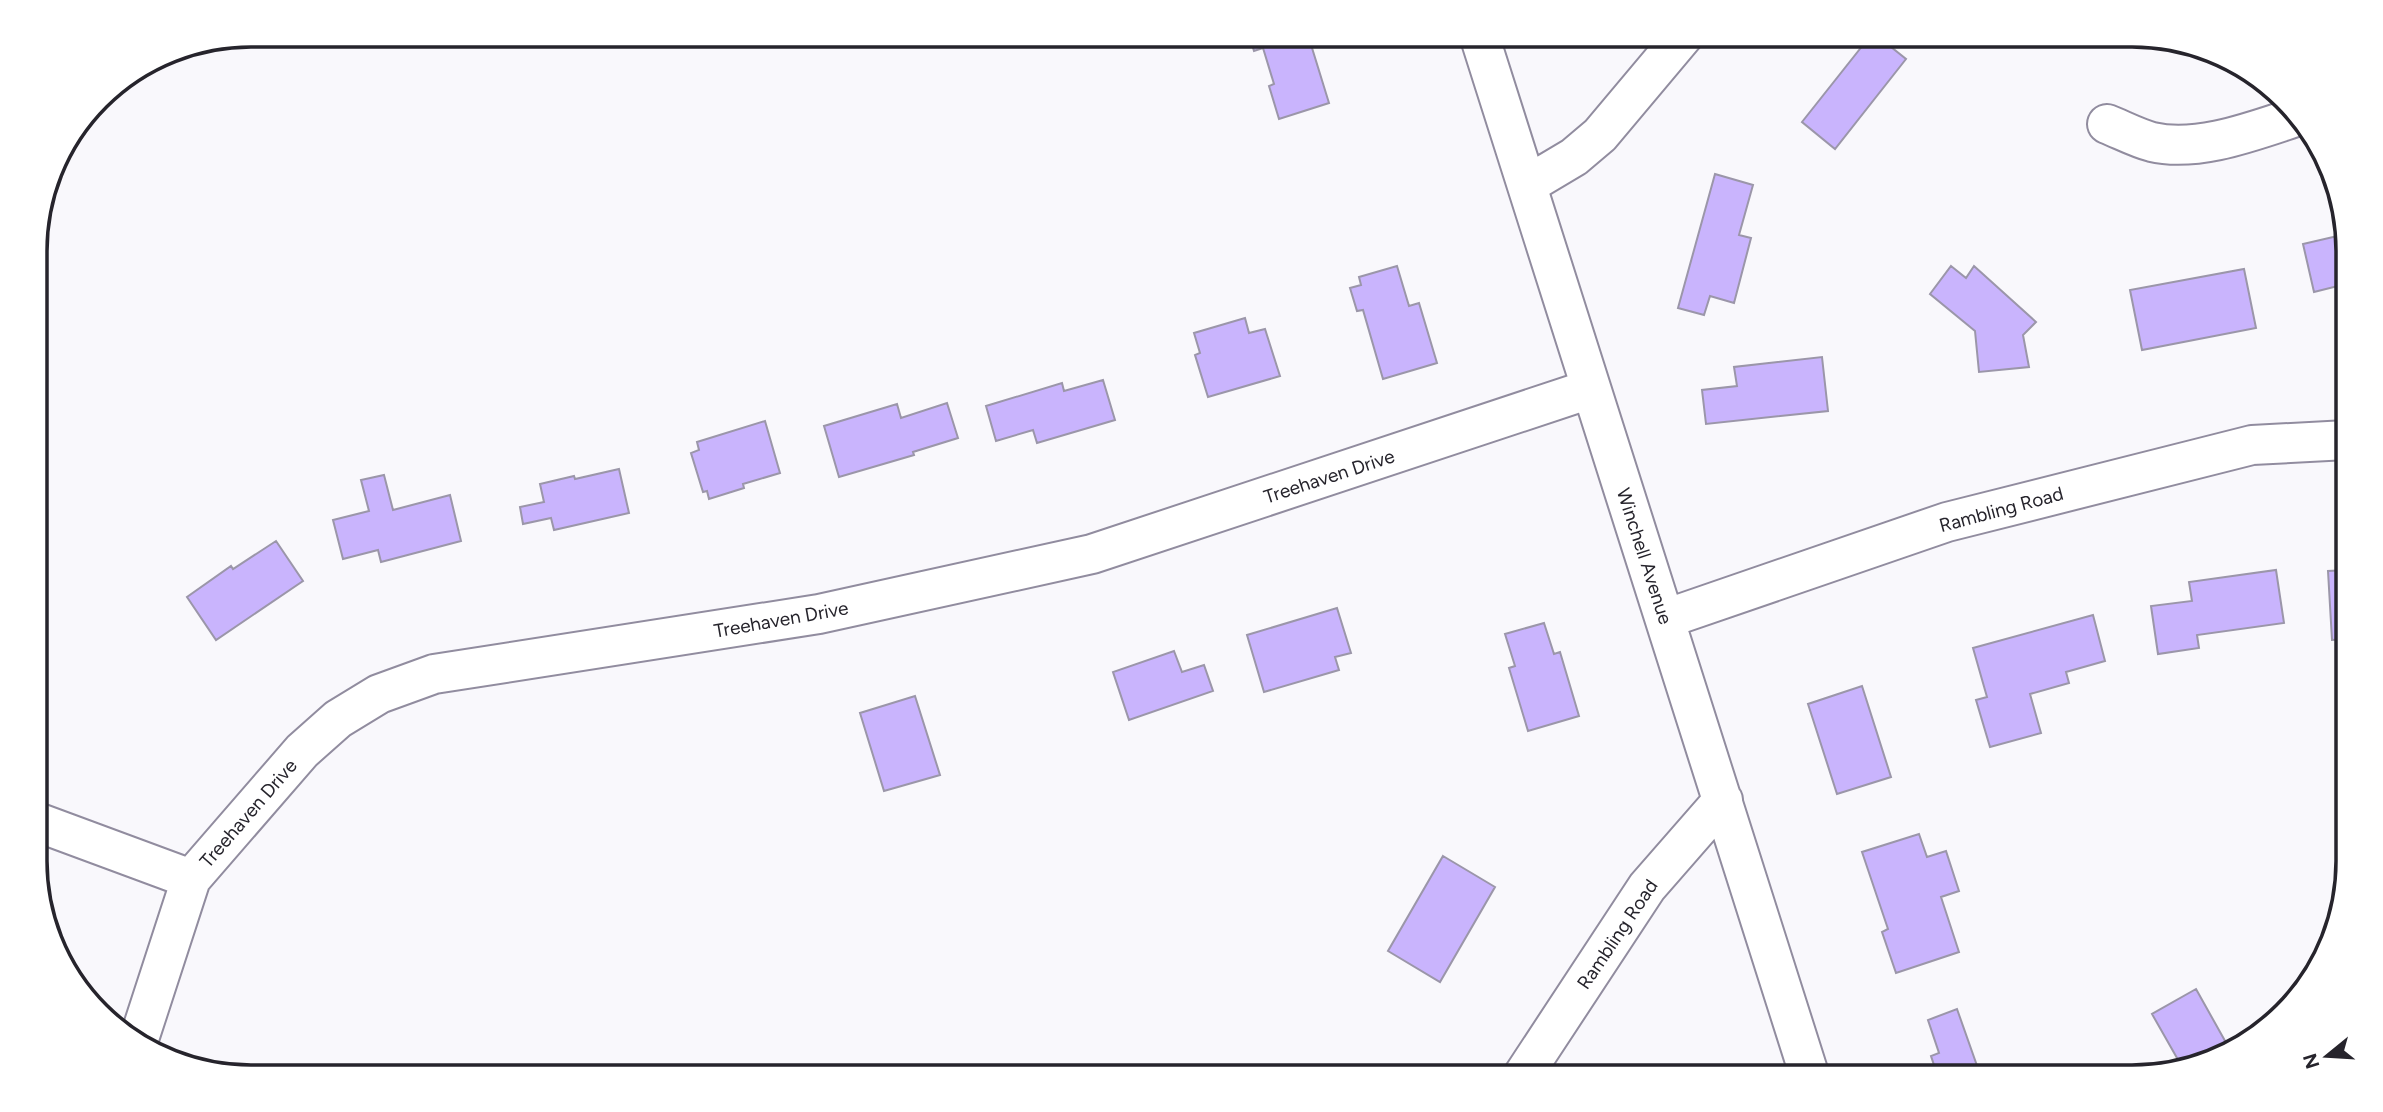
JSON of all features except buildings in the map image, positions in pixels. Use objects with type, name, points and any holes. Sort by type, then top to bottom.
[{"type":"street","name":"Winchell Avenue","points":[[1483,47],[1806,1064]]},
{"type":"street","points":[[1527,185],[1574,157],[1600,135],[1674,47]]},
{"type":"street","points":[[2107,124],[2153,142],[2191,145],[2242,134],[2287,120]]},
{"type":"street","name":"Treehaven Drive","points":[[141,1032],[191,879],[302,751],[338,719],[379,694],[434,674],[819,614],[1092,554],[1590,389]]},
{"type":"street","name":"Rambling Road","points":[[1665,618],[1947,522],[2252,445],[2336,441]]},
{"type":"street","name":"Rambling Road","points":[[1530,1064],[1647,887],[1723,800]]},
{"type":"street","points":[[47,826],[191,879]]}]
